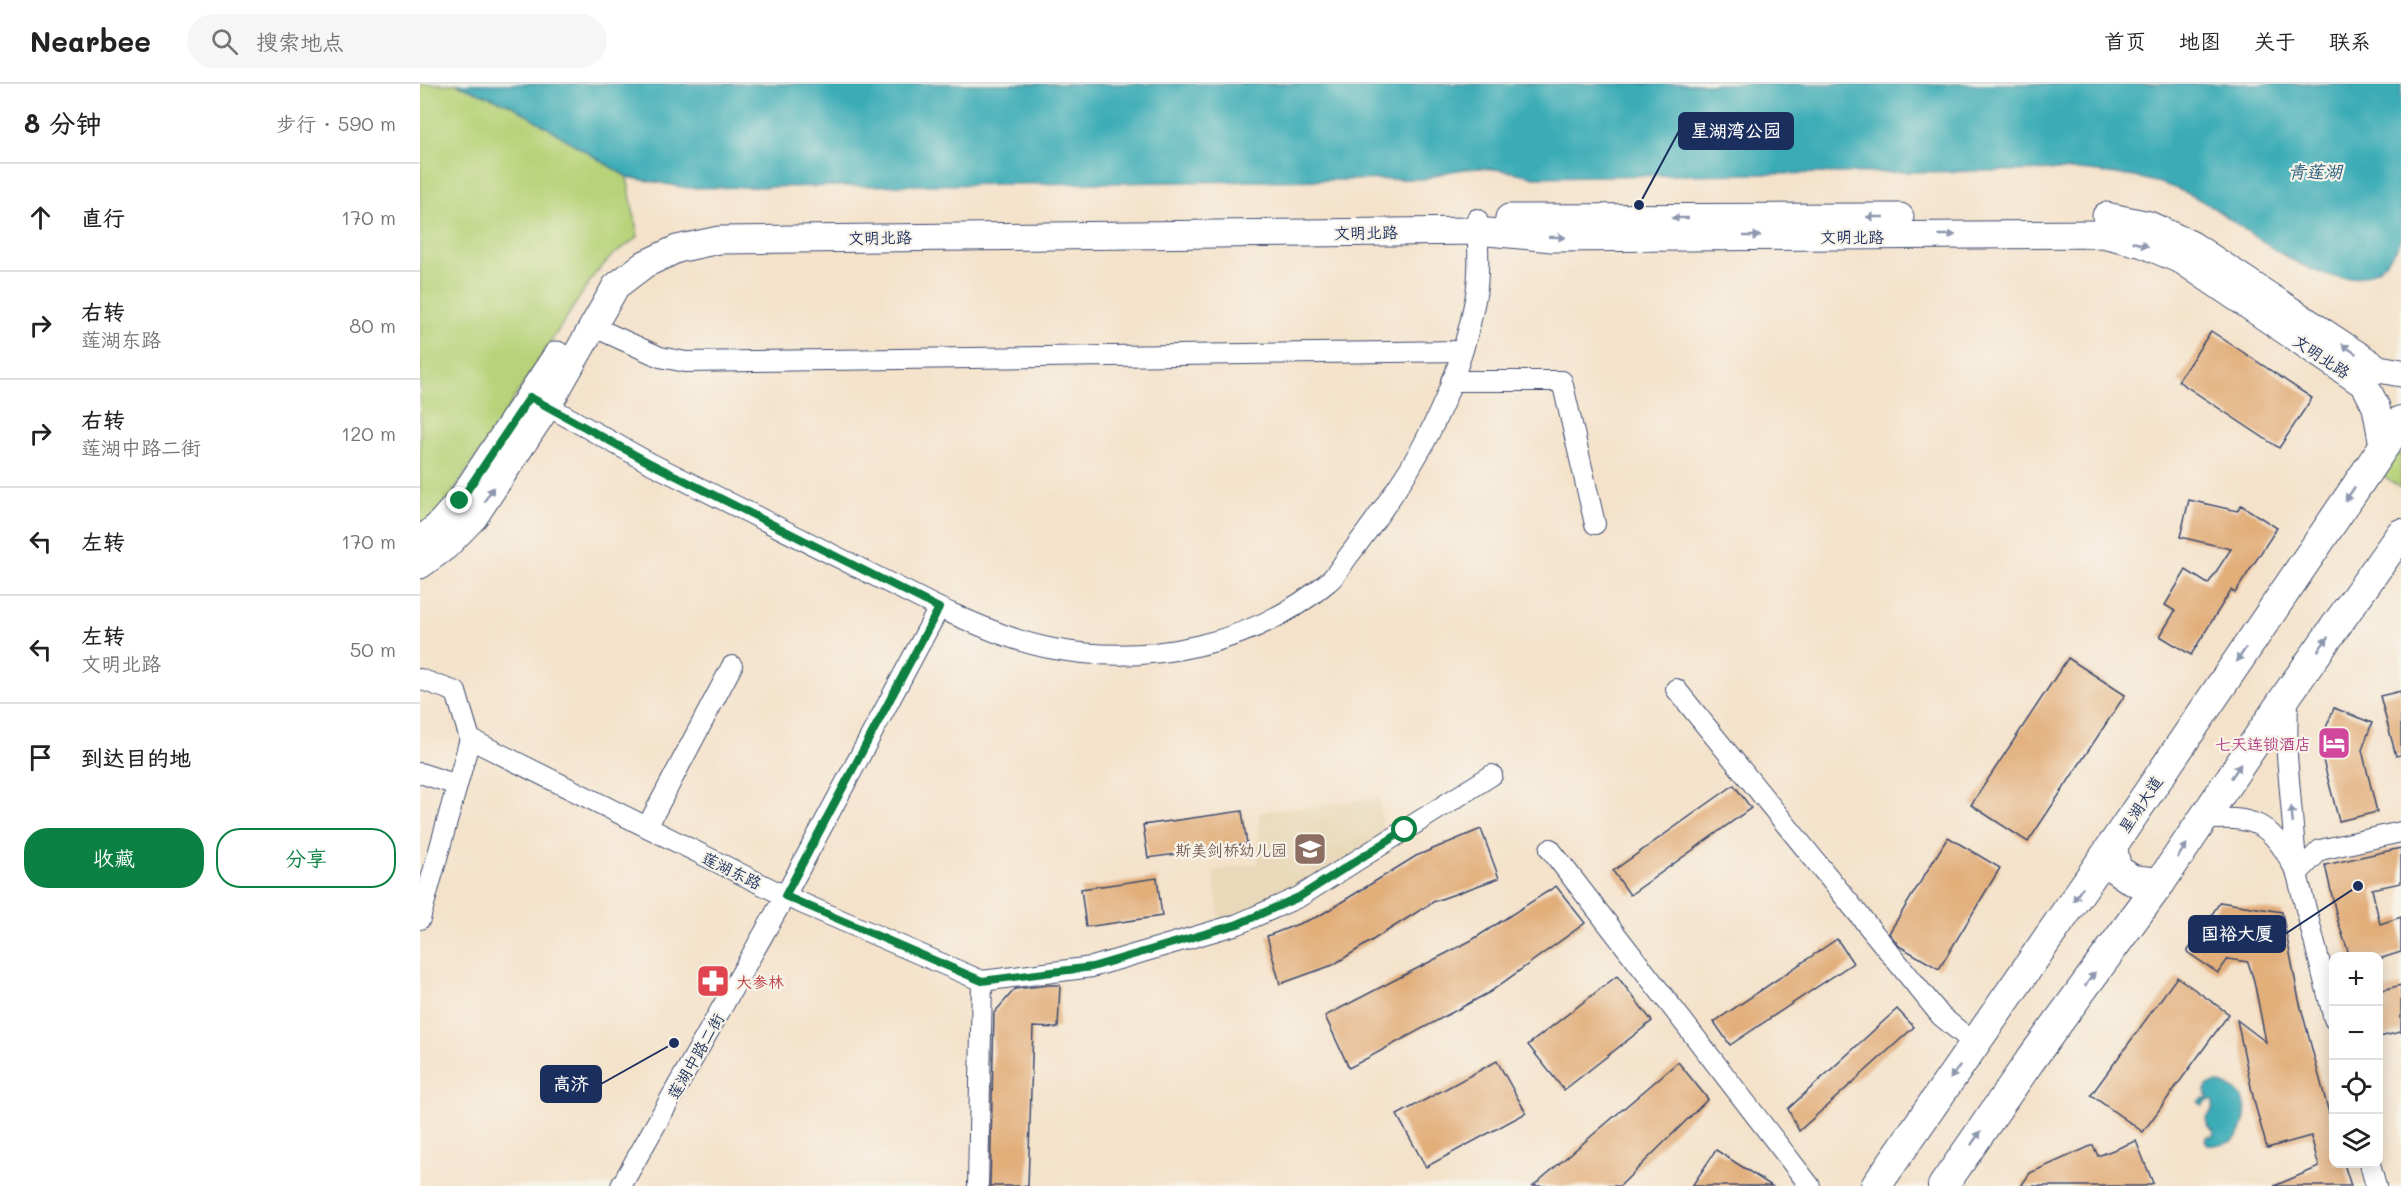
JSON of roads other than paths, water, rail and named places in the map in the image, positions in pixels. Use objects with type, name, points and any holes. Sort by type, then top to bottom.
[{"type":"main road","name":"星湖大道","points":[[1876,1186],[2112,846],[2401,421]]},
{"type":"main road","points":[[1943,1186],[2029,1062],[2160,883],[2289,692],[2401,534]]},
{"type":"main road","points":[[2112,846],[2116,869],[2132,880],[2160,883]]},
{"type":"street","name":"文明北路","points":[[420,542],[460,501],[539,401],[592,326],[616,286],[645,264],[677,249],[719,240],[1477,225],[2103,216],[2149,225],[2192,245],[2379,369],[2401,373]]},
{"type":"street","name":"文明北路","points":[[420,565],[446,546],[474,517],[607,278],[639,252],[675,236],[715,228],[1477,225],[1552,238],[2102,234],[2144,244],[2183,261],[2366,386],[2376,407],[2383,446]]},
{"type":"street","points":[[539,401],[648,462],[939,608],[987,629],[1054,649],[1116,655],[1175,651],[1235,634],[1283,614],[1329,581],[1370,528],[1405,477],[1432,431],[1462,351],[1476,299],[1477,225]]},
{"type":"street","points":[[592,326],[660,357],[686,362],[1462,351]]},
{"type":"street","points":[[1451,381],[1562,381],[1595,524]]},
{"type":"street","name":"莲湖中路二街","points":[[621,1186],[785,896],[939,608]]},
{"type":"street","points":[[647,827],[732,666]]},
{"type":"street","points":[[420,679],[456,693],[470,739],[420,919]]},
{"type":"street","points":[[1676,689],[1941,1016],[1975,1044]]},
{"type":"street","points":[[2289,692],[2287,756],[2297,874],[2331,1006]]},
{"type":"street","name":"莲湖东路","points":[[470,739],[785,896],[982,981]]},
{"type":"street","points":[[420,773],[457,785]]},
{"type":"street","points":[[978,1186],[982,981],[1092,967],[1238,924],[1299,897],[1492,775]]},
{"type":"street","points":[[2203,820],[2227,818],[2247,821],[2265,828],[2282,844],[2297,874]]},
{"type":"street","points":[[2297,874],[2320,850],[2401,832]]},
{"type":"street","points":[[1550,849],[1810,1186]]},
{"type":"street","points":[[2371,1168],[2376,1186]]},
{"type":"water","name":"青莲湖","points":[[457,84],[2401,84],[2401,240],[2382,266],[2358,277],[2332,276],[2305,266],[2276,251],[2202,201],[2173,187],[2111,173],[2079,170],[1534,177],[1479,168],[1453,171],[1425,179],[688,188],[627,177],[511,105]]},
{"type":"water","points":[[2217,1083],[2231,1088],[2242,1097],[2245,1118],[2236,1138],[2223,1144],[2208,1145],[2205,1140],[2207,1136],[2213,1136],[2214,1132],[2207,1124],[2206,1118],[2213,1109],[2213,1100],[2206,1101],[2202,1105],[2198,1102],[2208,1097],[2205,1090],[2208,1085]]},
{"type":"place","name":"星湖湾公园","points":[[1639,205]]},
{"type":"place","name":"七天连锁酒店","points":[[2334,743]]},
{"type":"place","name":"斯美剑桥幼儿园","points":[[1310,849]]},
{"type":"place","name":"国裕大厦","points":[[2358,886]]},
{"type":"place","name":"大参林","points":[[713,981]]},
{"type":"place","name":"高济","points":[[674,1043]]}]
